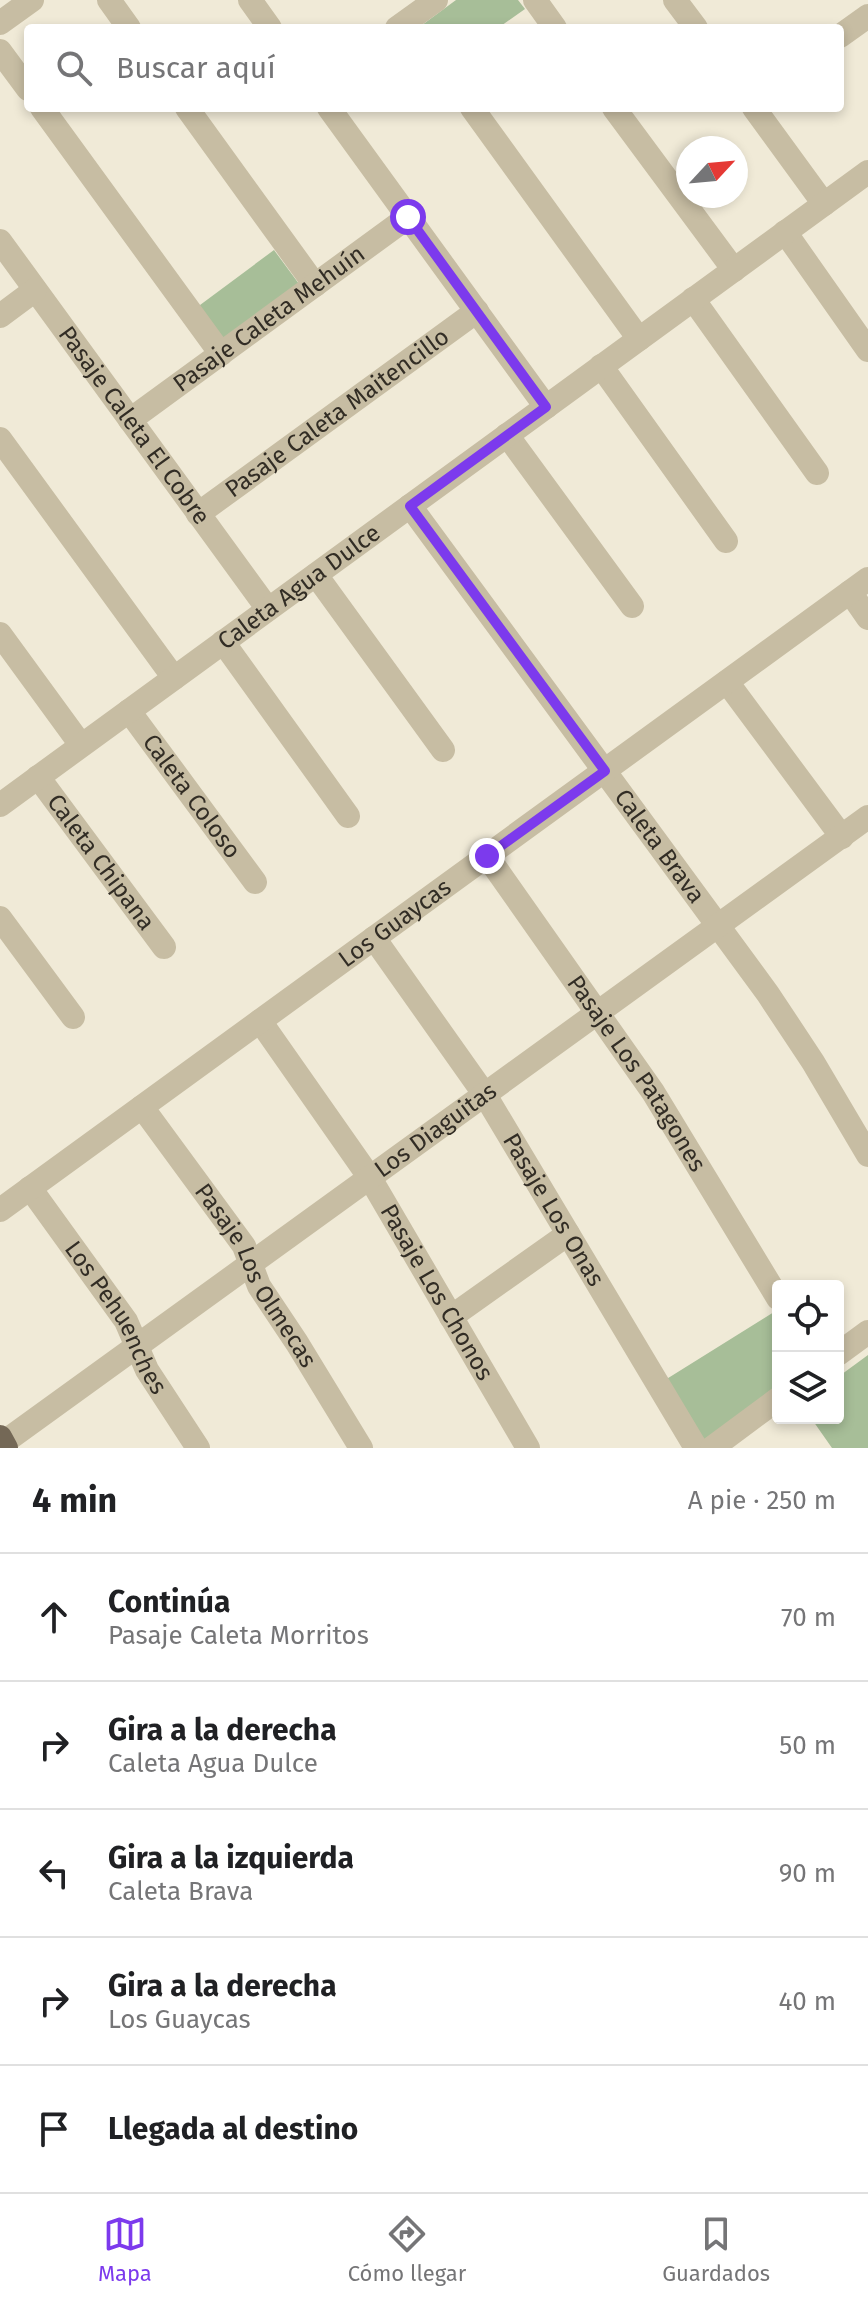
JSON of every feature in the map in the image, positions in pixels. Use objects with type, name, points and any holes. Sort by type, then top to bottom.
[{"type":"street","points":[[0,23],[32,0]]},
{"type":"street","points":[[109,0],[126,24]]},
{"type":"street","points":[[250,0],[267,24]]},
{"type":"street","points":[[408,24],[436,0]]},
{"type":"street","points":[[535,0],[552,24]]},
{"type":"street","points":[[675,0],[693,24]]},
{"type":"street","points":[[844,33],[868,16]]},
{"type":"street","points":[[0,51],[24,84]]},
{"type":"street","points":[[45,112],[221,354]]},
{"type":"street","points":[[190,112],[315,285]]},
{"type":"street","points":[[332,112],[546,407]]},
{"type":"street","points":[[475,112],[639,339]]},
{"type":"street","points":[[617,112],[734,270]]},
{"type":"street","points":[[757,112],[824,204]]},
{"type":"street","name":"Caleta Agua Dulce","points":[[0,805],[868,172]]},
{"type":"street","name":"Pasaje Caleta Mehuín","points":[[130,420],[408,217]]},
{"type":"street","points":[[785,232],[868,350]]},
{"type":"street","name":"Pasaje Caleta El Cobre","points":[[0,241],[268,609]]},
{"type":"street","points":[[0,316],[35,290]]},
{"type":"street","points":[[693,299],[817,473]]},
{"type":"street","name":"Pasaje Caleta Maitencillo","points":[[198,514],[477,311]]},
{"type":"street","points":[[601,366],[726,541]]},
{"type":"street","points":[[507,435],[632,606]]},
{"type":"street","points":[[0,439],[174,678]]},
{"type":"street","name":"Caleta Brava","points":[[410,506],[718,926],[813,1062],[868,1155]]},
{"type":"street","points":[[316,575],[443,750]]},
{"type":"street","points":[[859,586],[868,618]]},
{"type":"street","name":"Los Guaycas","points":[[0,1210],[859,586]]},
{"type":"street","points":[[0,634],[81,745]]},
{"type":"street","points":[[223,642],[348,816]]},
{"type":"street","points":[[727,682],[842,837]]},
{"type":"street","name":"Caleta Coloso","points":[[129,711],[255,882]]},
{"type":"street","name":"Caleta Chipana","points":[[38,777],[164,947]]},
{"type":"street","name":"Los Diaguitas","points":[[3,1443],[842,837],[866,824]]},
{"type":"street","name":"Pasaje Los Patagones","points":[[487,856],[659,1102],[772,1288]]},
{"type":"street","points":[[0,918],[73,1017]]},
{"type":"street","name":"Pasaje Los Onas","points":[[374,938],[485,1095],[696,1448]]},
{"type":"street","name":"Pasaje Los Chonos","points":[[260,1021],[370,1178],[528,1448]]},
{"type":"street","name":"Pasaje Los Olmecas","points":[[142,1107],[244,1246],[259,1286],[361,1448]]},
{"type":"street","name":"Los Pehuenches","points":[[30,1188],[126,1321],[147,1370],[198,1448]]},
{"type":"street","points":[[451,1317],[568,1234]]},
{"type":"street","points":[[841,1352],[868,1332]]},
{"type":"street","points":[[712,1448],[772,1403]]},
{"type":"green space","points":[[456,0],[518,0],[525,9],[504,24],[423,24]]},
{"type":"green space","points":[[274,250],[302,288],[224,346],[196,308]]},
{"type":"green space","points":[[772,1313],[772,1389],[700,1443],[665,1380]]},
{"type":"green space","points":[[868,1355],[868,1448],[832,1448],[815,1424],[844,1424],[844,1373]]},
{"type":"route","points":[[408,217],[546,407],[410,506],[605,771],[487,856]]}]
